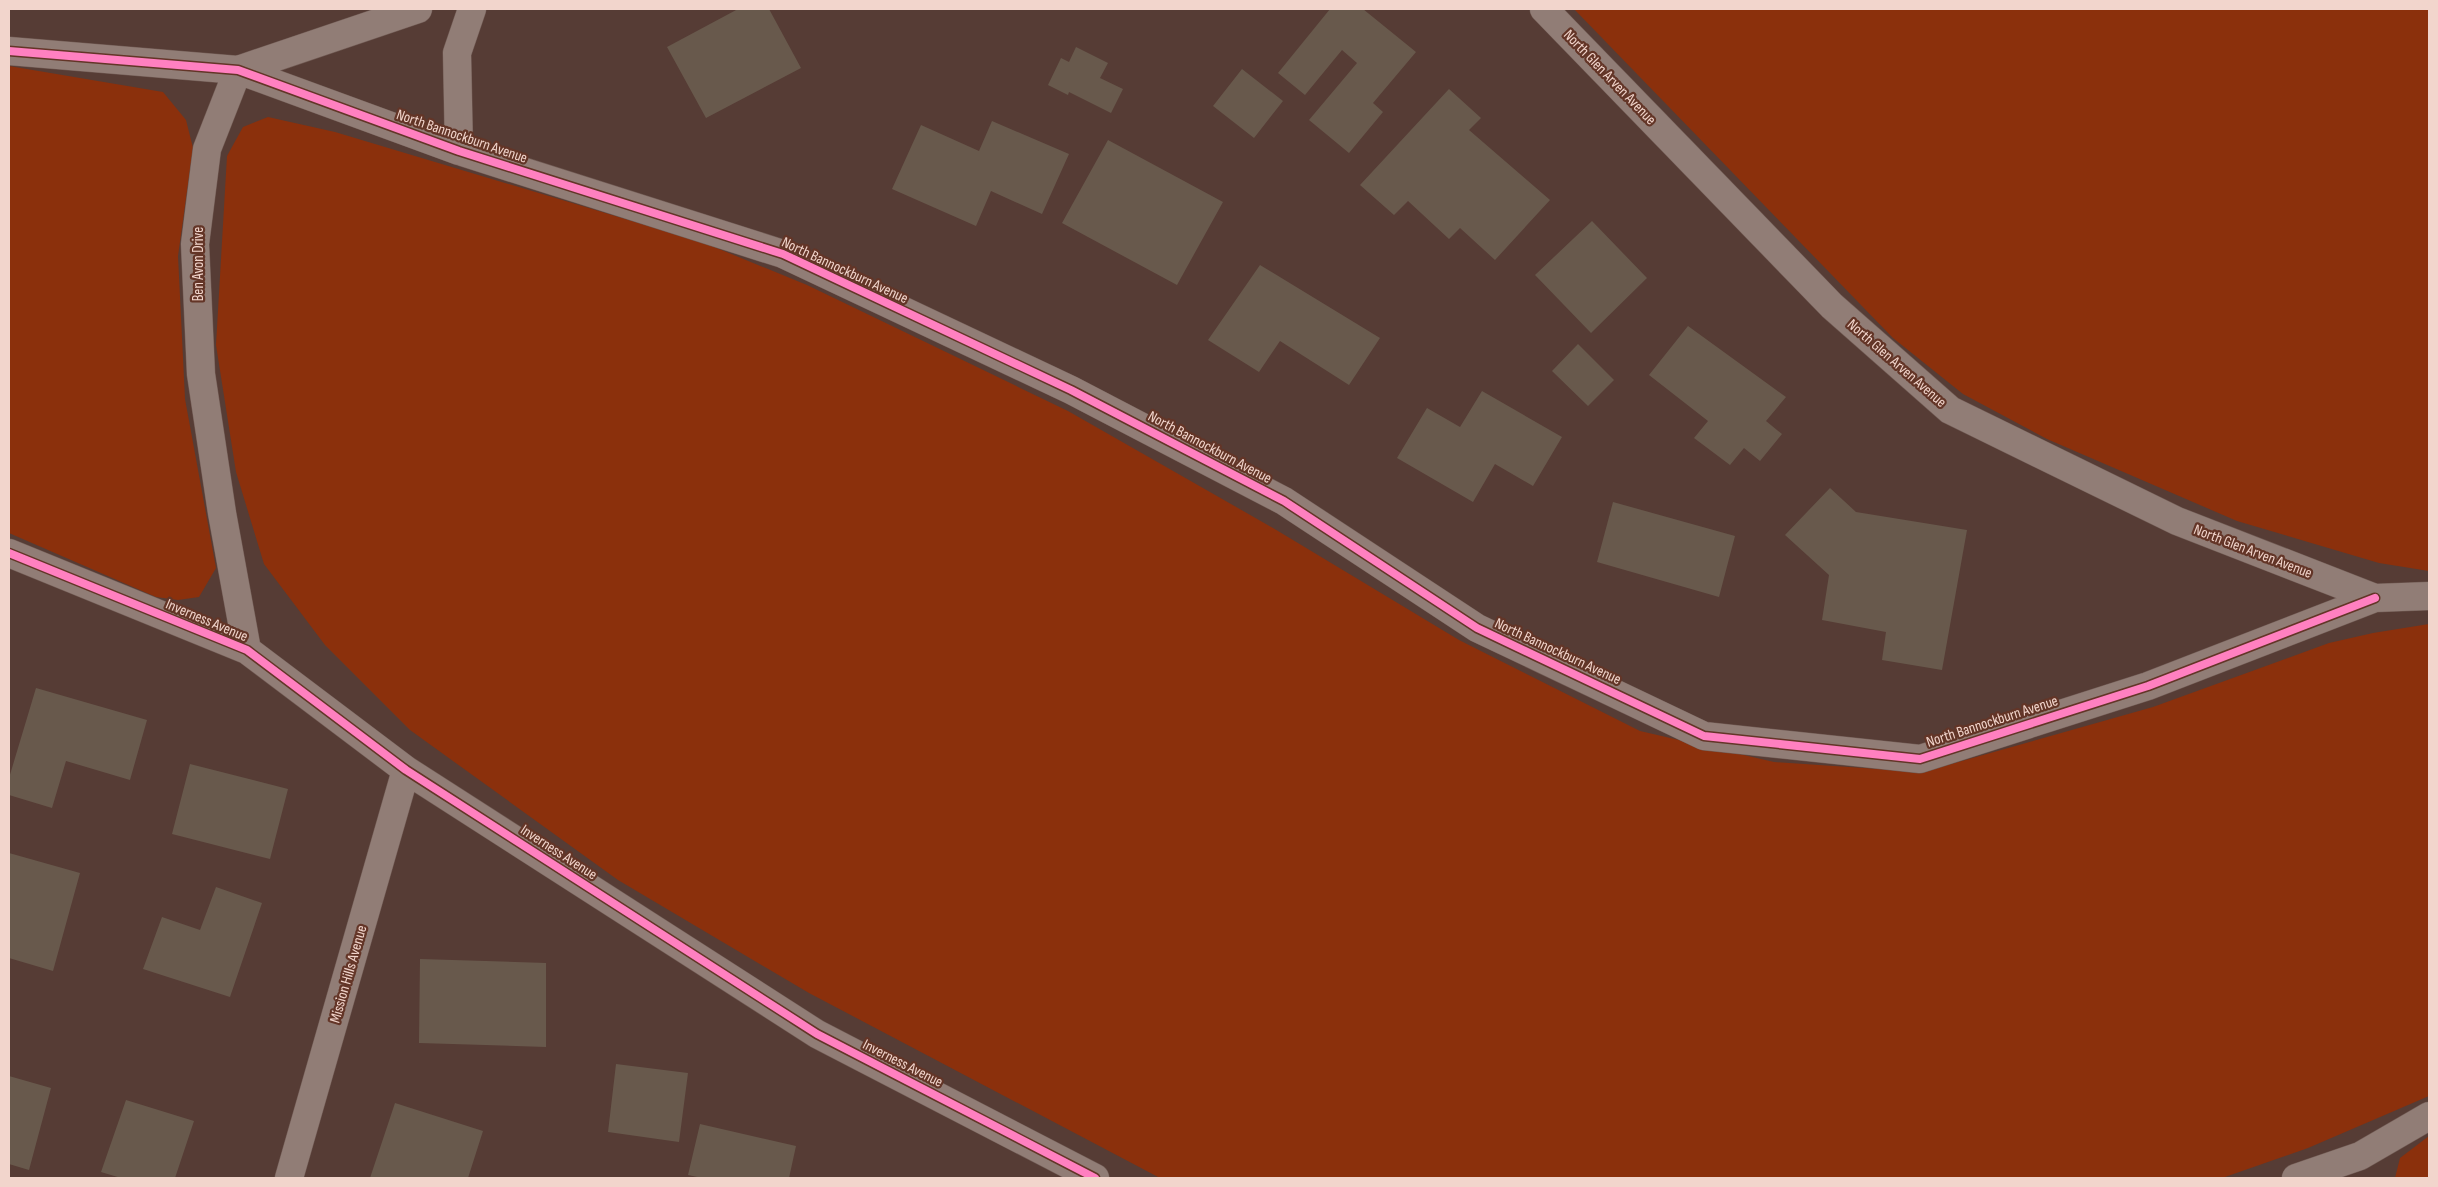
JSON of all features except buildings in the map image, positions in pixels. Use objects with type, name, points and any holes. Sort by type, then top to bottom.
[{"type":"street","points":[[238,70],[418,9]]},
{"type":"street","points":[[459,151],[457,53],[472,9]]},
{"type":"street","name":"North Glen Arven Avenue","points":[[1544,9],[1832,306],[1950,410],[2176,521],[2376,598],[2429,596]]},
{"type":"street","name":"North Bannockburn Avenue","points":[[9,51],[238,70],[459,151],[783,254],[1071,390],[1284,501],[1477,628],[1704,736],[1920,759],[2148,686],[2376,598]]},
{"type":"street","name":"Ben Avon Drive","points":[[238,70],[207,149],[195,244],[201,374],[222,513],[247,650]]},
{"type":"street","name":"Inverness Avenue","points":[[9,553],[247,650],[406,770],[817,1034],[1096,1178]]},
{"type":"street","name":"Mission Hills Avenue","points":[[289,1178],[406,770]]},
{"type":"street","points":[[2296,1178],[2362,1167],[2429,1116]]},
{"type":"shaded area","points":[[1574,9],[2429,9],[2429,571],[2379,563],[2237,521],[2047,439],[1963,394],[1893,338]]},
{"type":"shaded area","points":[[9,66],[163,92],[186,120],[193,148],[178,256],[185,399],[216,568],[199,597],[178,600],[156,597],[9,533]]},
{"type":"shaded area","points":[[268,117],[335,132],[702,242],[807,285],[1068,411],[1273,528],[1459,640],[1640,731],[1774,762],[1923,772],[2153,707],[2329,643],[2373,633],[2429,624],[2429,1096],[2308,1148],[2222,1178],[1160,1178],[809,993],[618,880],[410,730],[325,645],[264,564],[236,472],[216,345],[227,156],[243,127]]},
{"type":"shaded area","points":[[2429,1136],[2429,1178],[2395,1178],[2400,1158]]},
{"type":"cycle path","points":[[9,51],[238,70],[459,151],[783,254],[1071,390],[1284,501],[1477,628],[1704,736],[1920,759],[2148,686],[2375,598]]},
{"type":"cycle path","points":[[9,553],[247,650],[406,770],[817,1034],[1095,1178]]}]
